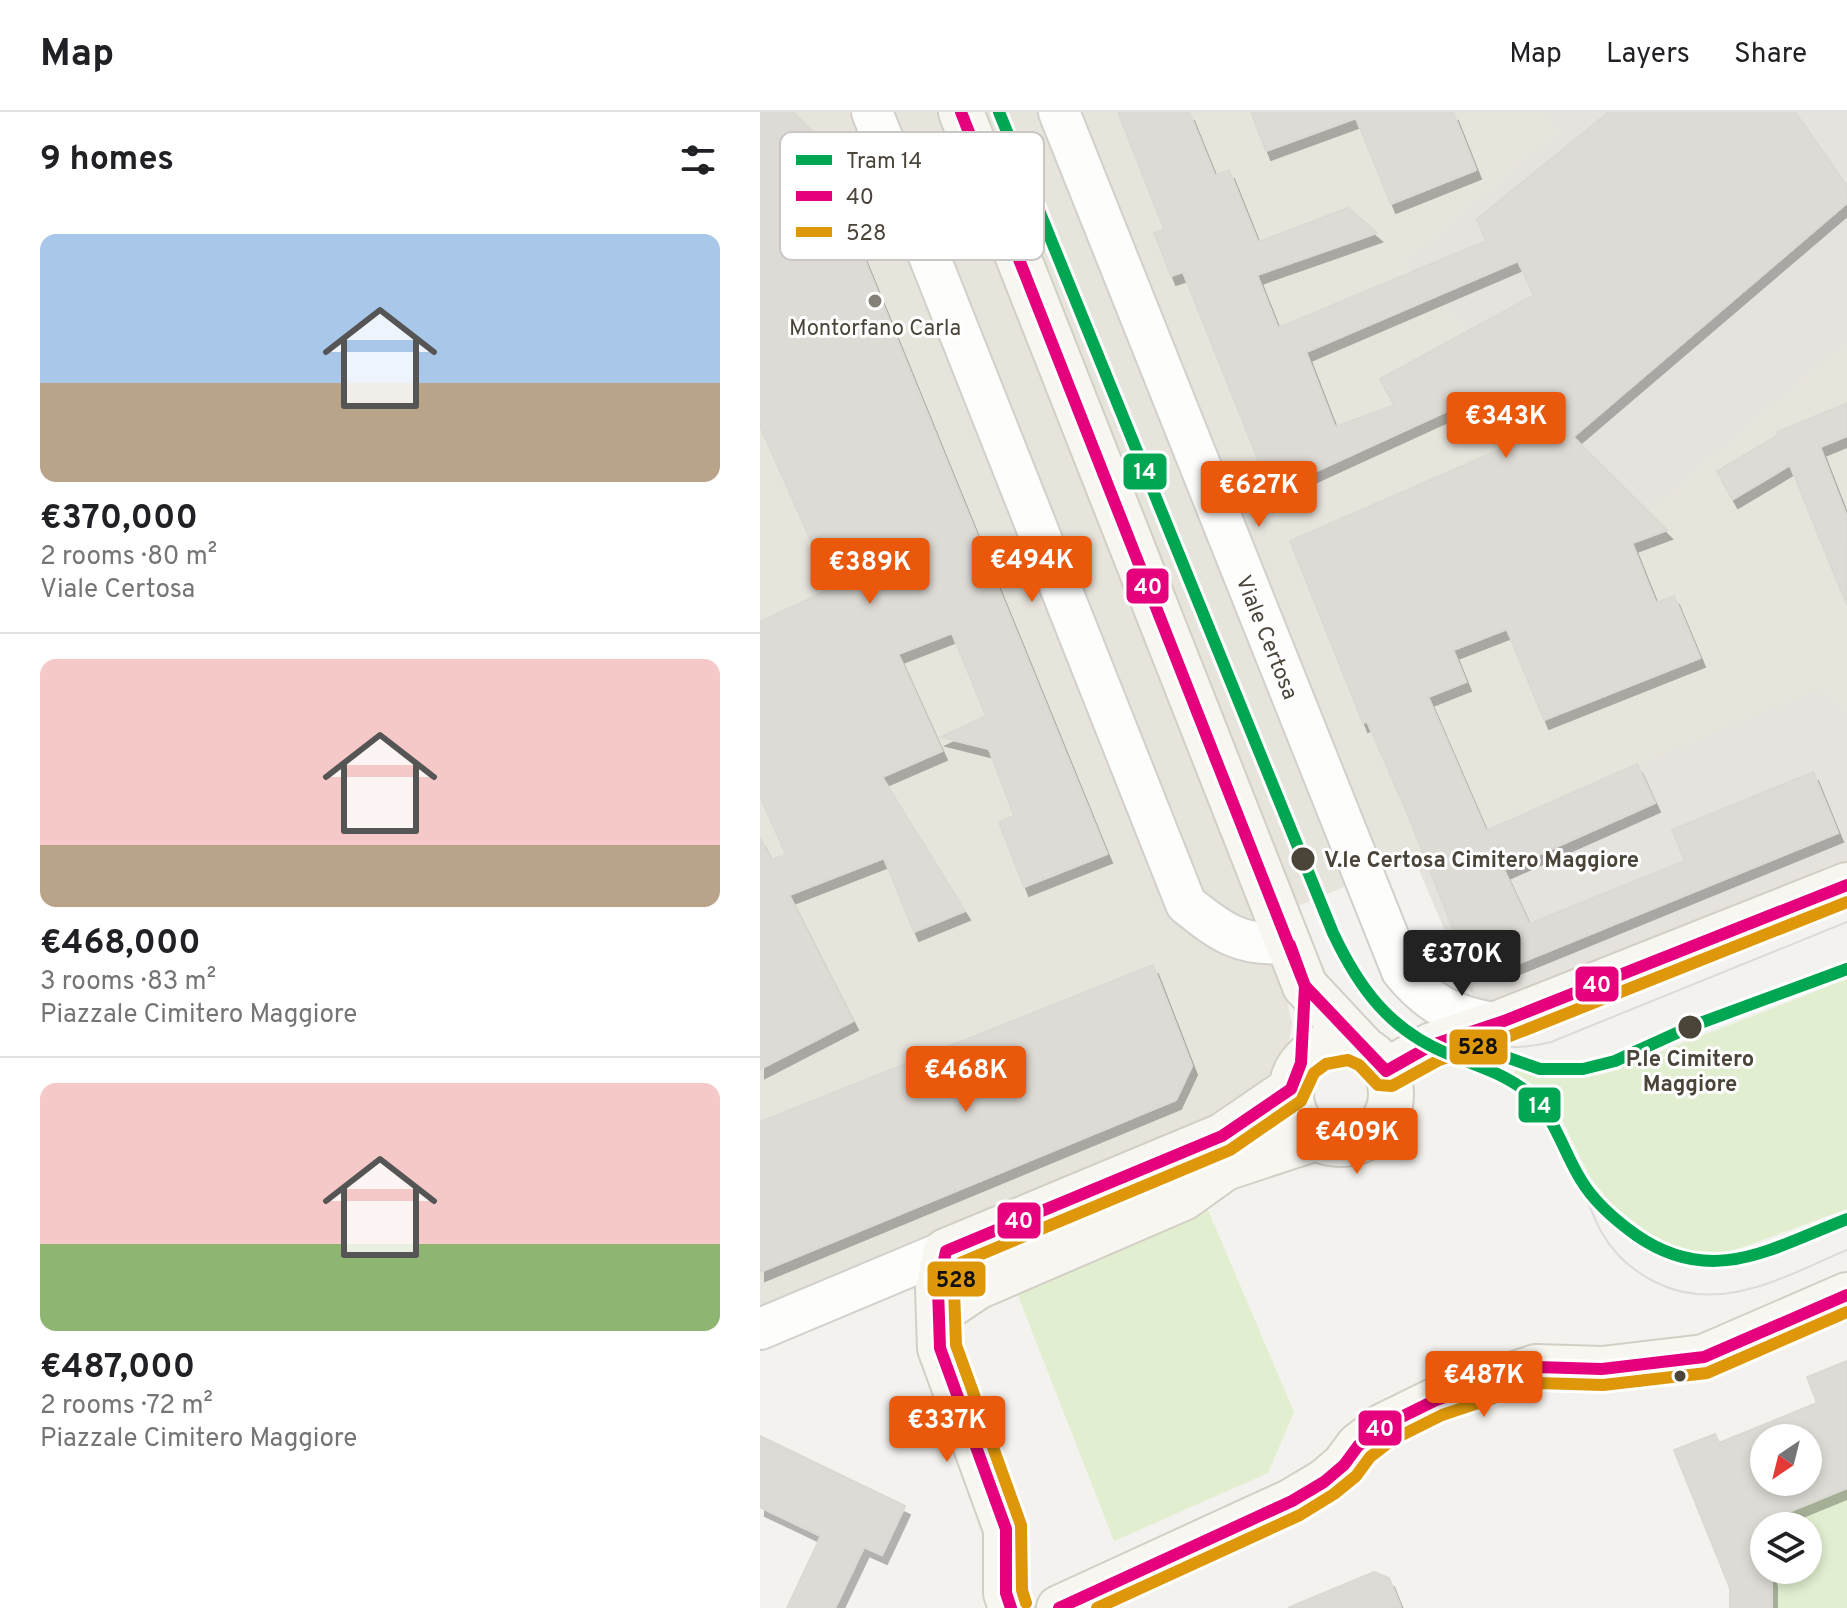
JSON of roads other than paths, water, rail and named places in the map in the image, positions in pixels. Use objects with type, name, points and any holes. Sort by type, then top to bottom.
[{"type":"main road","points":[[961,112],[969,132]]},
{"type":"main road","points":[[1019,260],[1305,986],[1375,1060],[1392,1090],[1389,1109],[1372,1133],[1345,1144],[1316,1138],[1299,1122],[1291,1100],[1305,986]]},
{"type":"main road","points":[[1011,1608],[1006,1593],[1006,1529],[940,1348],[938,1289],[946,1251],[1222,1136],[1296,1076],[1319,1049],[1341,1043],[1375,1060],[1432,1045],[1847,885]]},
{"type":"main road","points":[[940,1312],[977,1287],[1183,1198],[1225,1168],[1316,1138]]},
{"type":"main road","points":[[1059,1608],[1292,1501],[1324,1482],[1344,1465],[1358,1446],[1383,1426],[1436,1400],[1536,1367],[1602,1369],[1704,1357],[1847,1295]]},
{"type":"street","name":"Viale Certosa","points":[[1059,112],[1402,971],[1420,992],[1436,1004],[1470,1019],[1494,1023]]},
{"type":"street","points":[[928,260],[1186,904],[1216,929],[1260,946],[1289,943]]},
{"type":"street","points":[[760,1329],[946,1251]]},
{"type":"tram line","name":"14","points":[[999,112],[1007,132]]},
{"type":"tram line","name":"14","points":[[1044,223],[1333,933],[1365,989],[1408,1032],[1446,1053],[1505,1078],[1534,1098],[1550,1120],[1592,1196],[1628,1229],[1664,1251],[1690,1259],[1716,1261],[1742,1258],[1847,1219]]},
{"type":"tram line","points":[[1453,1037],[1502,1047],[1526,1047],[1551,1042],[1847,922]]},
{"type":"tram line","name":"14","points":[[1467,1043],[1540,1069],[1583,1069],[1615,1061],[1692,1026],[1847,969]]},
{"type":"tram line","points":[[1576,1171],[1598,1225],[1612,1248],[1639,1273],[1680,1291],[1704,1295],[1752,1288],[1847,1250]]},
{"type":"place","name":"Montorfano Carla","points":[[875,301]]},
{"type":"place","name":"V.le Certosa Cimitero Maggiore","points":[[1303,859]]},
{"type":"place","name":"P.le Cimitero Maggiore","points":[[1690,1027]]}]
